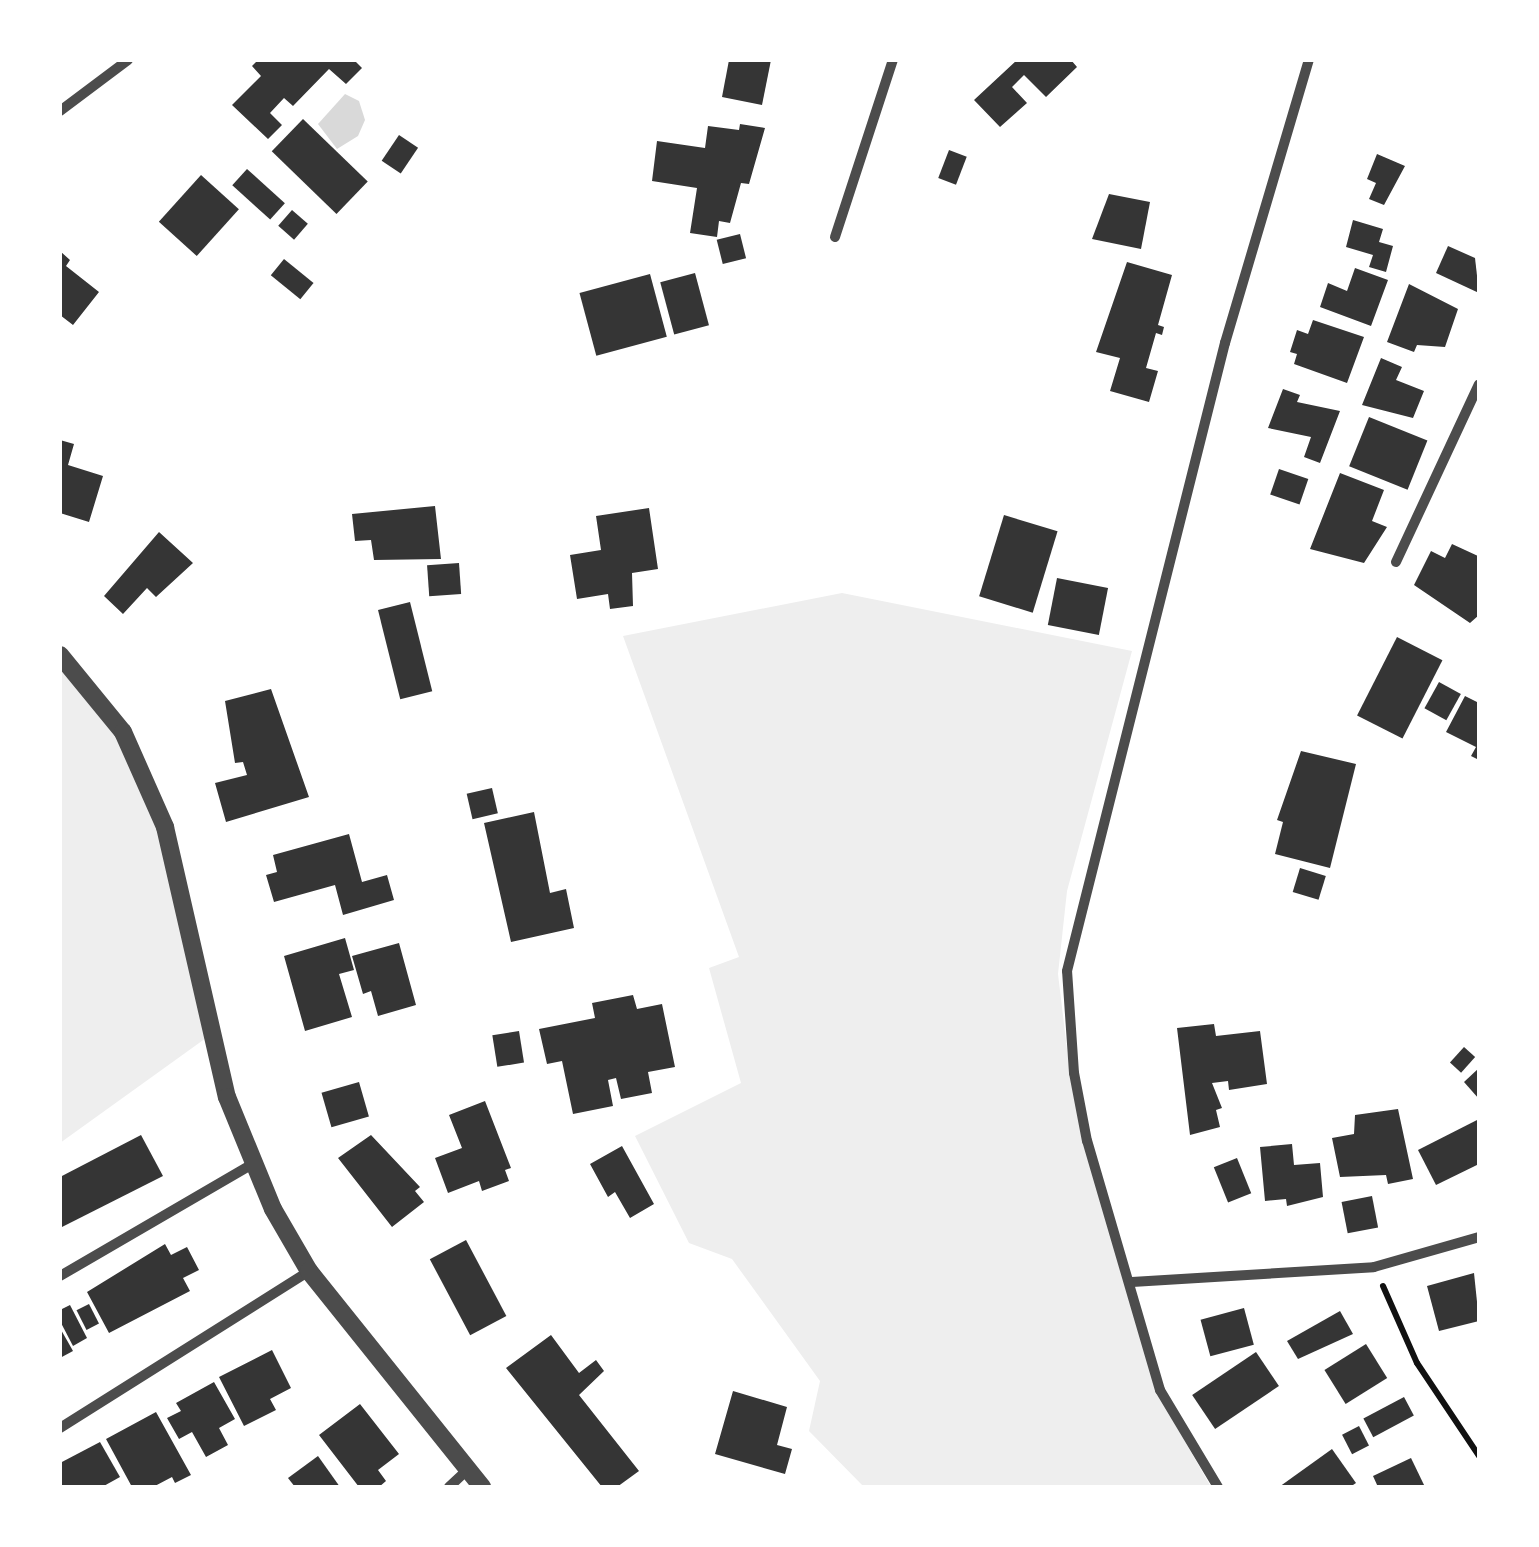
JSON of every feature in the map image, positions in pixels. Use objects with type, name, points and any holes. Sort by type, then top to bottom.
[{"type":"street","points":[[60,111],[128,60]]},
{"type":"street","points":[[834,237],[893,60]]},
{"type":"street","points":[[1218,1487],[1160,1390],[1132,1282],[1088,1141],[1074,1073],[1067,971],[1225,343],[1309,60]]},
{"type":"street","points":[[1396,562],[1479,384]]},
{"type":"street","points":[[60,655],[122,732],[165,827],[227,1097],[251,1165],[309,1272],[482,1487]]},
{"type":"street","points":[[60,1276],[251,1165]]},
{"type":"street","points":[[1132,1282],[1374,1267],[1479,1238]]},
{"type":"street","points":[[60,1428],[309,1272]]},
{"type":"street","points":[[449,1487],[467,1470]]},
{"type":"path","points":[[1374,1267],[1417,1363],[1479,1456]]},
{"type":"shaded area","points":[[345,94],[359,101],[365,120],[358,136],[337,149],[318,124]]},
{"type":"shaded area","points":[[842,593],[1132,651],[1067,891],[1058,974],[1070,1074],[1156,1391],[1211,1487],[864,1487],[809,1431],[820,1381],[732,1259],[689,1243],[635,1136],[741,1083],[709,968],[739,957],[623,636]]},
{"type":"shaded area","points":[[60,658],[143,775],[213,1033],[60,1143]]},
{"type":"building","points":[[258,60],[354,60],[362,68],[346,84],[329,69],[293,106],[284,98],[270,113],[282,125],[268,139],[232,105],[261,76],[252,66]]},
{"type":"building","points":[[729,60],[771,60],[762,105],[722,97]]},
{"type":"building","points":[[1017,60],[1071,60],[1077,67],[1046,97],[1024,75],[1012,87],[1027,103],[1000,127],[974,100]]},
{"type":"building","points":[[303,119],[368,182],[336,214],[272,151]]},
{"type":"building","points":[[740,124],[765,128],[749,184],[741,183],[730,223],[719,221],[717,237],[690,233],[697,188],[652,181],[657,141],[705,148],[708,126],[739,130]]},
{"type":"building","points":[[399,135],[418,148],[401,174],[382,161]]},
{"type":"building","points":[[949,150],[967,157],[956,185],[938,178]]},
{"type":"building","points":[[1377,154],[1405,166],[1384,205],[1369,199],[1376,183],[1367,179]]},
{"type":"building","points":[[247,169],[285,203],[270,219],[232,185]]},
{"type":"building","points":[[201,175],[239,209],[197,256],[159,222]]},
{"type":"building","points":[[1109,194],[1150,202],[1141,249],[1092,239]]},
{"type":"building","points":[[292,210],[308,224],[294,240],[278,226]]},
{"type":"building","points":[[1353,220],[1383,229],[1379,242],[1393,246],[1386,272],[1369,267],[1373,255],[1346,247]]},
{"type":"building","points":[[740,234],[746,258],[723,264],[717,240]]},
{"type":"building","points":[[1448,246],[1475,258],[1479,293],[1436,273]]},
{"type":"building","points":[[60,251],[70,260],[66,266],[99,292],[73,325],[60,315]]},
{"type":"building","points":[[284,259],[314,283],[300,299],[271,275]]},
{"type":"building","points":[[1127,262],[1172,275],[1158,325],[1164,327],[1162,335],[1156,333],[1146,368],[1158,371],[1149,402],[1110,391],[1120,358],[1096,352]]},
{"type":"building","points":[[1355,268],[1388,280],[1371,326],[1320,307],[1328,283],[1347,291]]},
{"type":"building","points":[[695,273],[709,325],[674,334],[660,282]]},
{"type":"building","points":[[650,274],[667,337],[596,356],[579,293]]},
{"type":"building","points":[[1409,284],[1458,309],[1445,347],[1417,345],[1414,352],[1387,342]]},
{"type":"building","points":[[1313,320],[1364,337],[1347,383],[1294,364],[1297,354],[1290,352],[1297,330],[1308,334]]},
{"type":"building","points":[[1381,358],[1402,367],[1396,380],[1424,391],[1413,418],[1362,405]]},
{"type":"building","points":[[1283,389],[1300,395],[1297,402],[1340,411],[1320,463],[1304,457],[1311,437],[1268,428]]},
{"type":"building","points":[[1369,417],[1427,441],[1408,490],[1349,466]]},
{"type":"building","points":[[60,440],[74,444],[68,465],[103,476],[89,522],[60,513]]},
{"type":"building","points":[[1279,469],[1308,479],[1300,505],[1270,495]]},
{"type":"building","points":[[1340,473],[1384,490],[1372,521],[1387,527],[1364,563],[1310,549]]},
{"type":"building","points":[[435,506],[441,559],[374,560],[371,540],[355,541],[352,514]]},
{"type":"building","points":[[649,508],[658,569],[632,573],[633,606],[610,609],[608,594],[577,599],[570,555],[601,550],[596,516]]},
{"type":"building","points":[[1004,515],[1058,531],[1033,613],[979,596]]},
{"type":"building","points":[[159,532],[193,563],[156,597],[147,588],[123,614],[104,596]]},
{"type":"building","points":[[1452,544],[1478,556],[1479,615],[1470,623],[1414,585],[1431,551],[1445,558]]},
{"type":"building","points":[[459,563],[461,594],[429,596],[427,565]]},
{"type":"building","points":[[1057,578],[1108,588],[1099,635],[1048,625]]},
{"type":"building","points":[[410,602],[432,691],[400,699],[378,610]]},
{"type":"building","points":[[1397,637],[1442,660],[1402,739],[1357,715]]},
{"type":"building","points":[[1439,682],[1461,694],[1446,720],[1424,708]]},
{"type":"building","points":[[271,689],[309,797],[226,822],[215,783],[247,775],[243,762],[235,763],[225,701]]},
{"type":"building","points":[[1465,696],[1479,703],[1479,760],[1471,756],[1476,747],[1446,732]]},
{"type":"building","points":[[1301,751],[1356,764],[1330,868],[1275,854],[1283,822],[1277,820]]},
{"type":"building","points":[[492,788],[498,813],[473,819],[467,794]]},
{"type":"building","points":[[534,812],[550,893],[566,889],[574,928],[511,942],[484,823]]},
{"type":"building","points":[[349,834],[362,882],[387,875],[394,900],[343,915],[335,885],[274,902],[266,875],[277,872],[273,855]]},
{"type":"building","points":[[1300,868],[1326,876],[1319,900],[1293,892]]},
{"type":"building","points":[[345,938],[354,970],[339,974],[352,1017],[305,1031],[284,956]]},
{"type":"building","points":[[399,943],[416,1005],[378,1016],[371,991],[363,994],[352,956]]},
{"type":"building","points":[[633,995],[637,1009],[662,1004],[675,1067],[648,1072],[652,1093],[621,1099],[616,1078],[608,1080],[613,1106],[573,1114],[562,1061],[547,1064],[539,1029],[595,1018],[592,1003]]},
{"type":"building","points":[[1214,1024],[1216,1036],[1260,1031],[1267,1084],[1229,1090],[1228,1081],[1212,1083],[1222,1108],[1216,1110],[1220,1127],[1190,1135],[1177,1028]]},
{"type":"building","points":[[519,1031],[524,1063],[497,1067],[492,1035]]},
{"type":"building","points":[[1464,1047],[1475,1057],[1461,1073],[1450,1063]]},
{"type":"building","points":[[1479,1068],[1479,1099],[1464,1082]]},
{"type":"building","points":[[359,1082],[369,1117],[331,1127],[322,1093]]},
{"type":"building","points":[[485,1101],[511,1168],[505,1170],[509,1181],[482,1191],[479,1181],[448,1193],[435,1158],[462,1148],[449,1115]]},
{"type":"building","points":[[1398,1109],[1413,1179],[1388,1184],[1386,1175],[1340,1177],[1332,1138],[1354,1134],[1355,1115]]},
{"type":"building","points":[[1479,1119],[1479,1164],[1436,1185],[1418,1150]]},
{"type":"building","points":[[141,1135],[163,1176],[60,1228],[60,1177]]},
{"type":"building","points":[[371,1135],[420,1187],[415,1191],[424,1202],[392,1227],[338,1158]]},
{"type":"building","points":[[1292,1144],[1294,1165],[1320,1163],[1323,1197],[1287,1206],[1286,1199],[1265,1201],[1260,1147]]},
{"type":"building","points":[[622,1146],[654,1204],[630,1218],[615,1192],[608,1197],[590,1164]]},
{"type":"building","points":[[1237,1158],[1251,1193],[1228,1203],[1214,1167]]},
{"type":"building","points":[[1372,1196],[1378,1227],[1348,1233],[1342,1202]]},
{"type":"building","points":[[466,1240],[506,1316],[470,1335],[430,1259]]},
{"type":"building","points":[[165,1244],[171,1255],[187,1247],[199,1270],[183,1278],[190,1291],[109,1333],[87,1292]]},
{"type":"building","points":[[1474,1273],[1479,1321],[1439,1331],[1427,1286]]},
{"type":"building","points":[[89,1304],[99,1324],[87,1330],[77,1310]]},
{"type":"building","points":[[70,1305],[87,1338],[73,1346],[60,1321],[60,1310]]},
{"type":"building","points":[[1244,1308],[1254,1345],[1210,1356],[1201,1320]]},
{"type":"building","points":[[1340,1311],[1353,1334],[1298,1359],[1287,1341]]},
{"type":"building","points":[[60,1328],[73,1351],[60,1358]]},
{"type":"building","points":[[551,1335],[579,1373],[596,1360],[604,1371],[579,1395],[639,1471],[617,1487],[602,1487],[506,1368]]},
{"type":"building","points":[[1366,1344],[1387,1378],[1346,1404],[1324,1370]]},
{"type":"building","points":[[272,1350],[291,1388],[270,1399],[276,1410],[244,1426],[219,1377]]},
{"type":"building","points":[[1256,1352],[1279,1386],[1215,1429],[1192,1395]]},
{"type":"building","points":[[214,1382],[235,1419],[219,1428],[228,1445],[206,1457],[192,1432],[179,1439],[167,1418],[181,1411],[176,1403]]},
{"type":"building","points":[[733,1391],[787,1407],[777,1445],[792,1449],[785,1474],[715,1454]]},
{"type":"building","points":[[1404,1397],[1414,1416],[1373,1437],[1363,1419]]},
{"type":"building","points":[[360,1404],[399,1454],[378,1470],[386,1481],[379,1487],[359,1487],[319,1435]]},
{"type":"building","points":[[156,1412],[191,1475],[175,1483],[172,1477],[153,1487],[132,1487],[106,1439]]},
{"type":"building","points":[[1359,1426],[1369,1446],[1352,1454],[1342,1435]]},
{"type":"building","points":[[100,1442],[120,1477],[102,1487],[60,1487],[60,1463]]},
{"type":"building","points":[[1332,1449],[1356,1483],[1350,1487],[1279,1487]]},
{"type":"building","points":[[318,1456],[340,1487],[295,1487],[288,1478]]},
{"type":"building","points":[[1411,1458],[1425,1487],[1378,1487],[1373,1476]]}]
